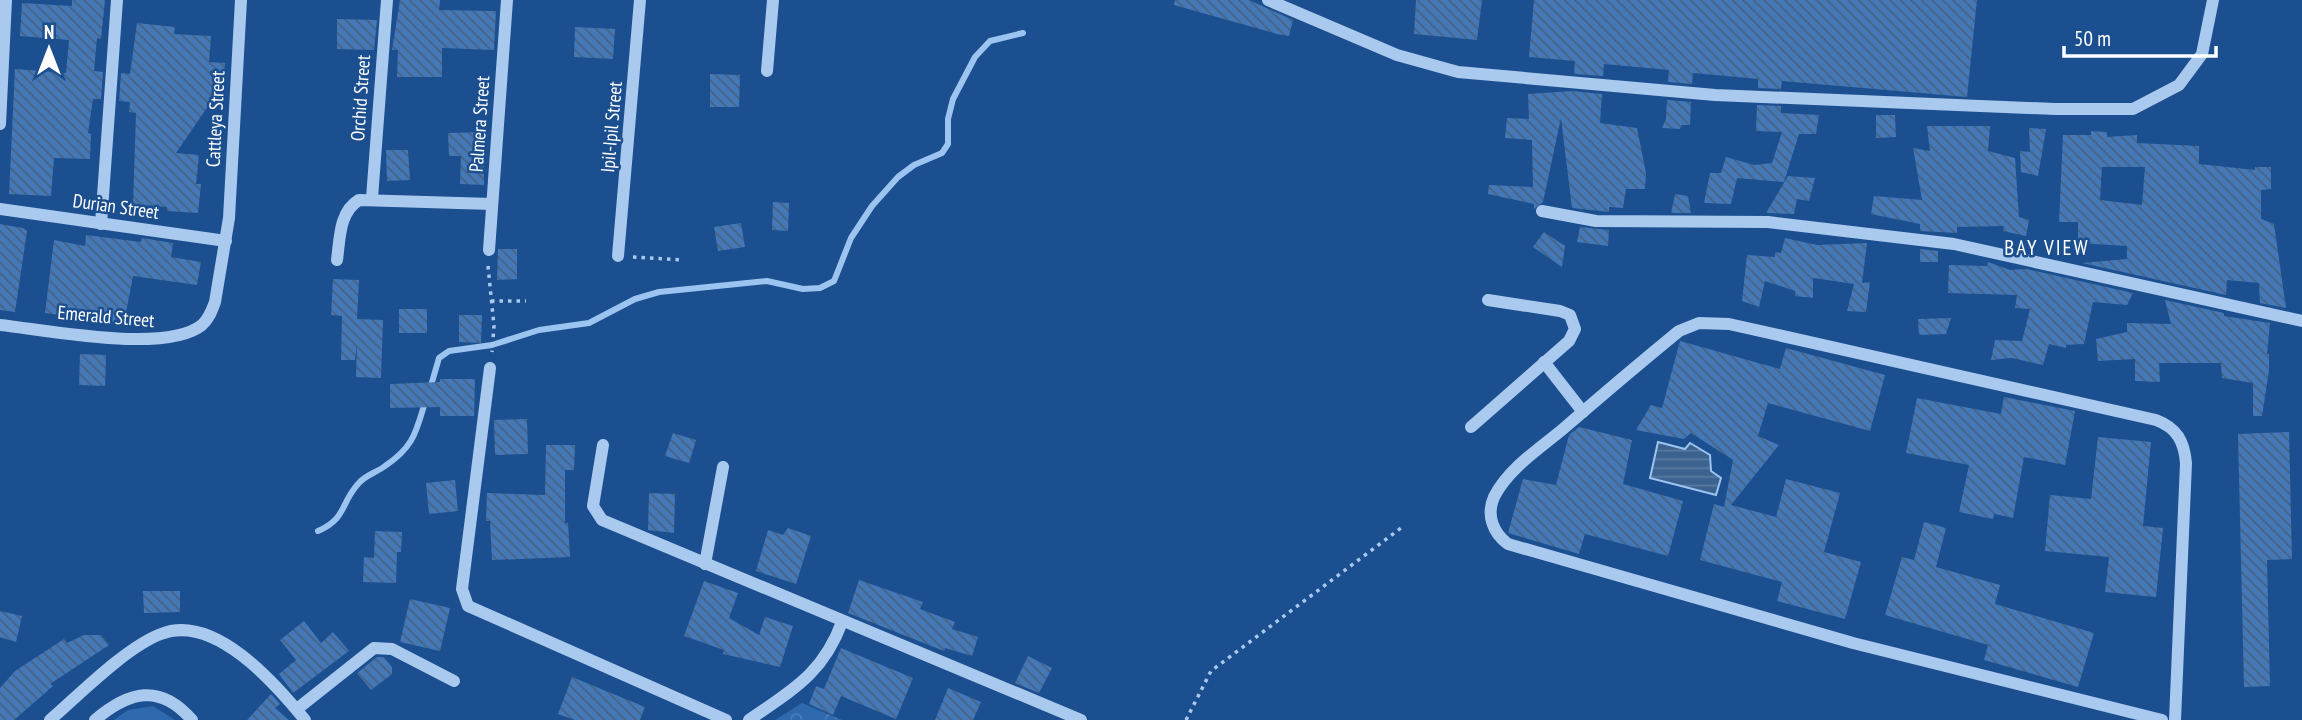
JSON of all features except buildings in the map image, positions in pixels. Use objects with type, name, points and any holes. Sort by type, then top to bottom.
[{"type":"street","points":[[0,124],[6,0]]},
{"type":"street","points":[[101,223],[117,0]]},
{"type":"street","name":"Cattleya Street","points":[[226,241],[241,0]]},
{"type":"street","name":"Orchid Street","points":[[372,198],[387,0]]},
{"type":"street","name":"Palmera Street","points":[[489,250],[507,0]]},
{"type":"street","name":"Ipil-Ipil Street","points":[[618,256],[640,0]]},
{"type":"street","points":[[767,71],[773,0]]},
{"type":"street","points":[[1268,0],[1289,3],[1397,55],[1458,72],[1715,95],[2055,109],[2133,109],[2179,85],[2202,54],[2213,0]]},
{"type":"street","points":[[337,260],[345,214],[350,205],[359,200],[372,198],[492,204]]},
{"type":"street","name":"Durian Street","points":[[0,209],[226,241]]},
{"type":"street","points":[[1542,211],[1596,221],[1768,222],[1954,244],[2302,321]]},
{"type":"street","name":"Emerald Street","points":[[0,325],[132,339],[162,340],[181,335],[202,325],[210,315],[215,302],[226,241]]},
{"type":"street","points":[[1471,427],[1574,336],[1574,321],[1560,311],[1488,300]]},
{"type":"street","points":[[2162,720],[1853,643],[1508,544],[1498,537],[1492,525],[1490,512],[1494,498],[1517,468],[1679,331],[1699,323],[1715,323],[2156,419],[2179,434],[2185,447],[2175,720]]},
{"type":"street","points":[[1544,362],[1583,412]]},
{"type":"street","points":[[490,368],[462,589],[468,606],[726,720]]},
{"type":"street","points":[[603,445],[593,496],[596,514],[705,564],[1081,720]]},
{"type":"street","points":[[705,564],[723,467]]},
{"type":"street","points":[[749,720],[809,678],[829,653],[842,622]]},
{"type":"street","points":[[50,720],[143,642],[162,633],[181,630],[215,637],[233,648],[301,715],[374,648],[392,649],[454,681]]},
{"type":"street","points":[[95,720],[126,698],[150,694],[166,698],[192,720]]},
{"type":"path","points":[[489,250],[494,326],[490,368]]},
{"type":"path","points":[[618,256],[683,260]]},
{"type":"path","points":[[491,301],[526,301]]},
{"type":"path","points":[[1186,720],[1210,671],[1401,528]]},
{"type":"green space","points":[[802,703],[842,720],[775,720]]},
{"type":"green space","points":[[153,706],[175,720],[114,720],[128,710]]},
{"type":"shaded area","points":[[1658,442],[1685,449],[1690,443],[1710,455],[1711,471],[1721,478],[1716,495],[1650,478]]},
{"type":"waterway","points":[[430,389],[439,358],[449,351],[492,345],[539,330],[589,323],[635,299],[659,292],[767,281],[803,289],[820,288],[834,281],[851,238],[872,206],[898,177],[914,165],[942,153],[948,144],[948,119],[953,99],[975,57],[990,41],[1023,33]]},
{"type":"waterway","points":[[318,531],[339,516],[352,491],[361,481],[403,452],[417,429],[426,399]]},
{"type":"district","name":"BAY VIEW","points":[[2047,248]]}]
